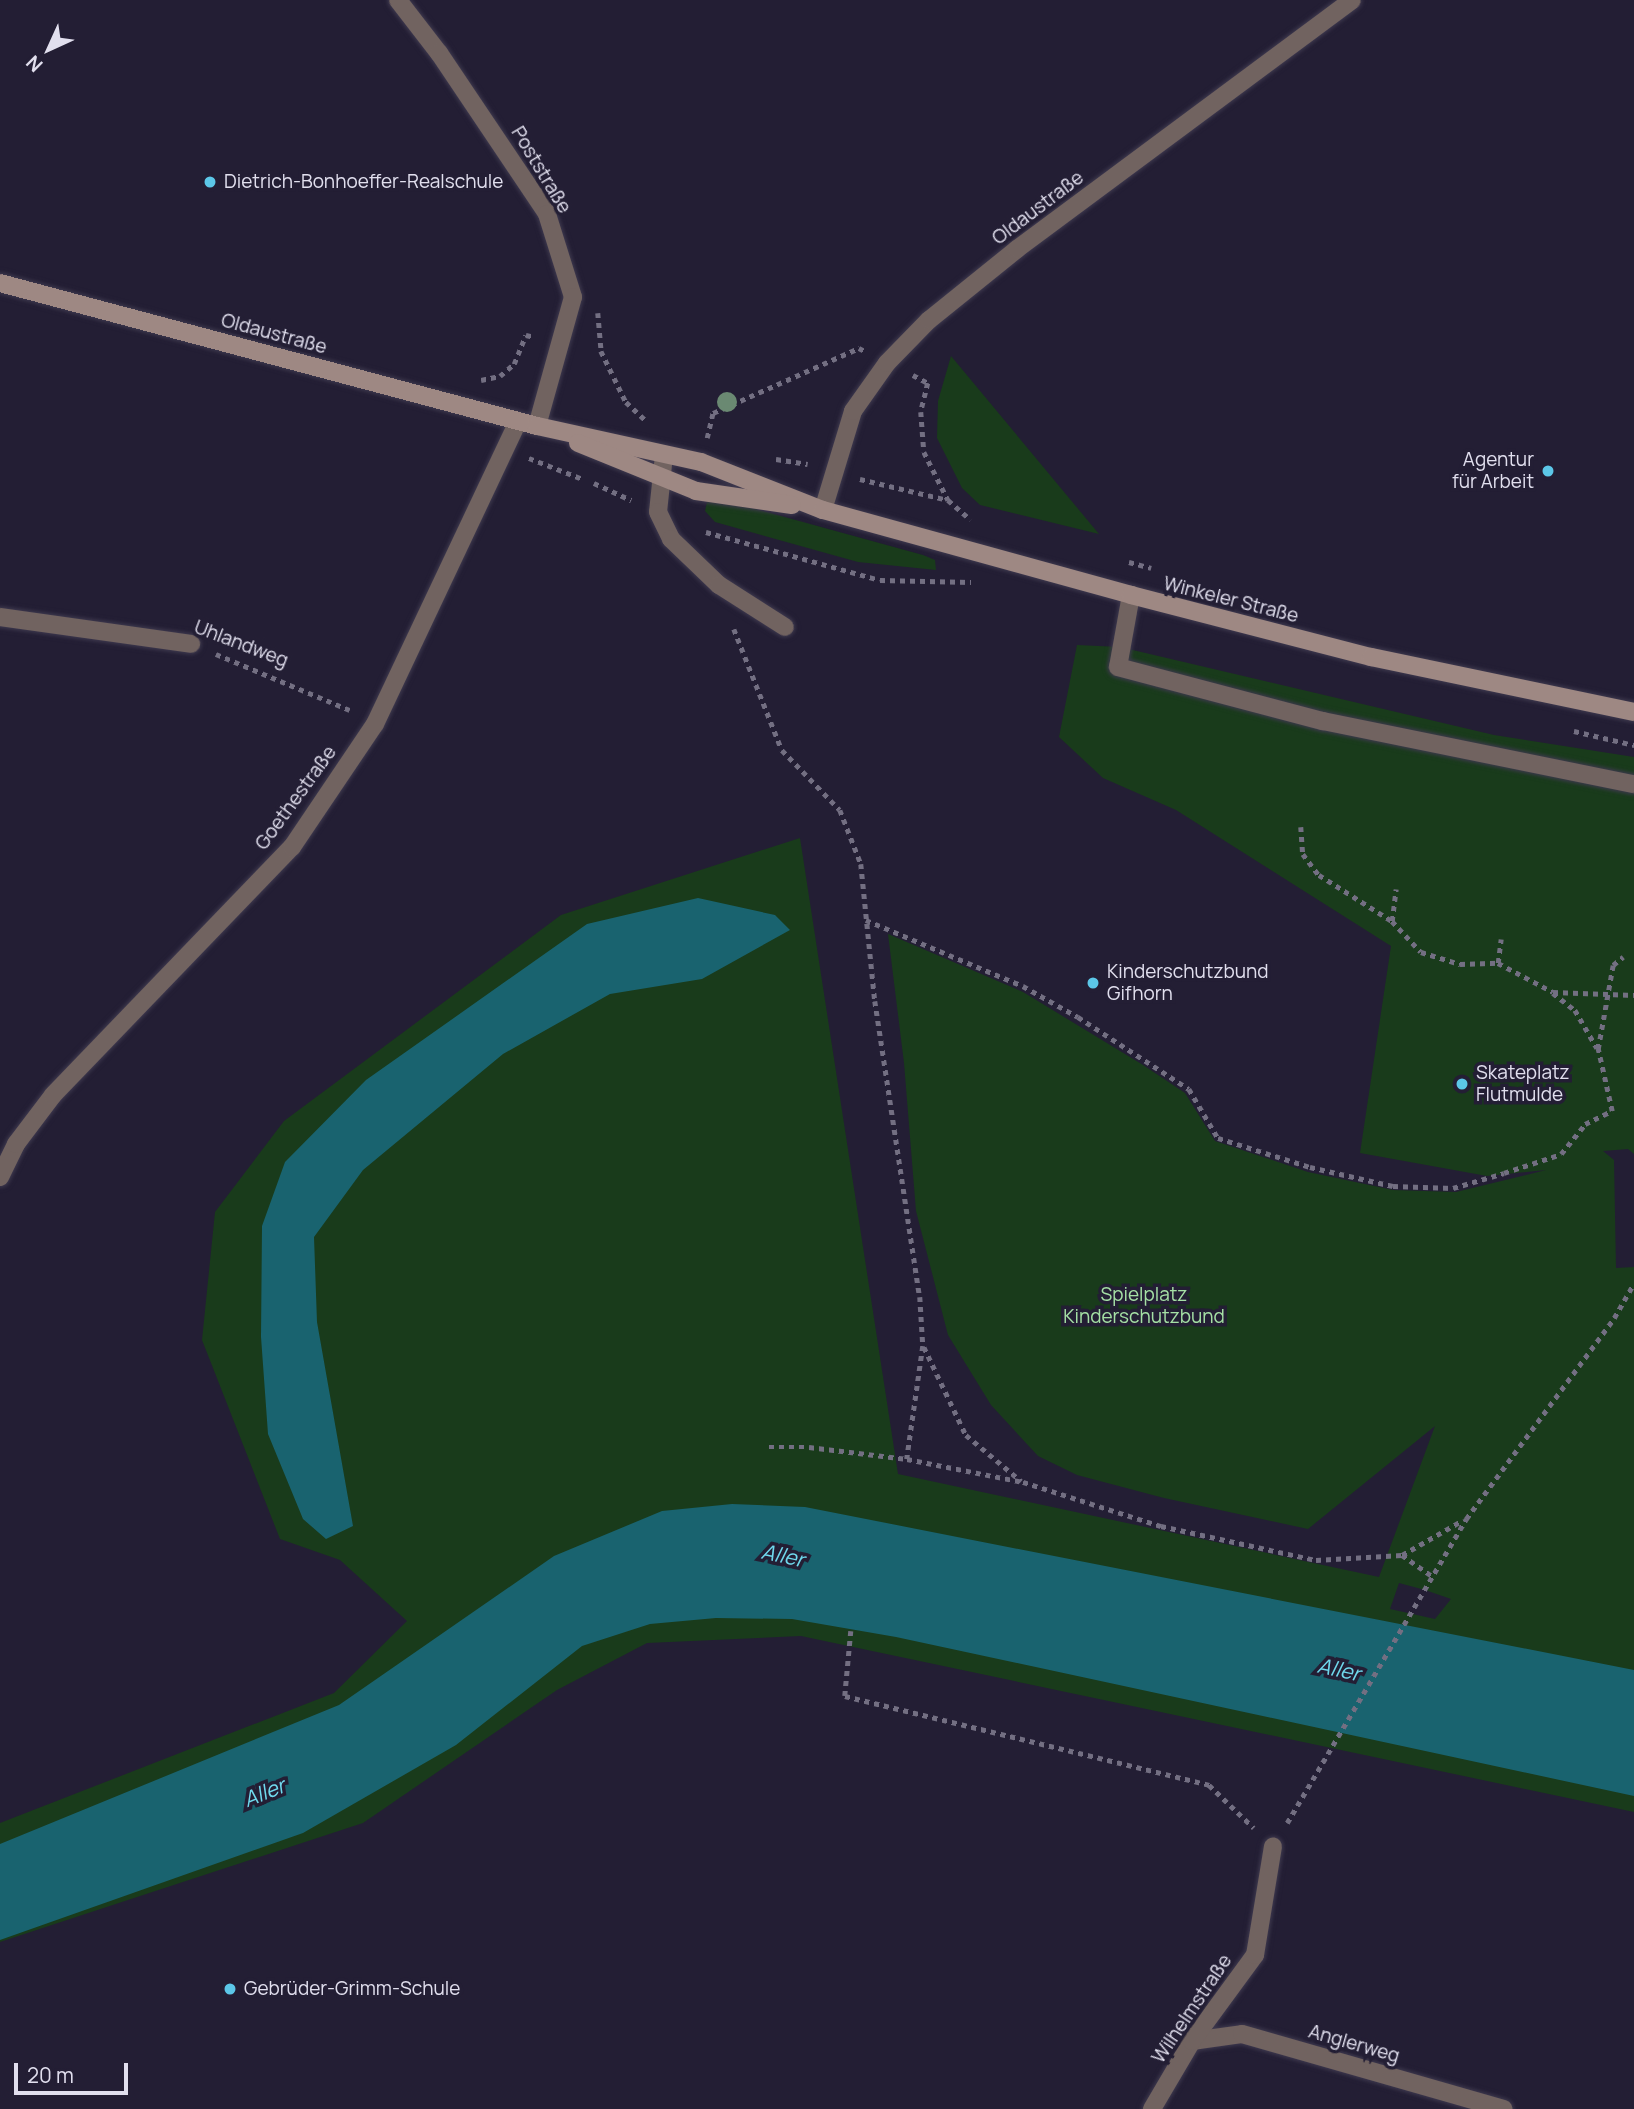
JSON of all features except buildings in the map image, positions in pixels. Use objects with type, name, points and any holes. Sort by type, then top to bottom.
[{"type":"street","name":"Poststraße","points":[[398,0],[447,64],[547,214],[573,297],[537,426]]},
{"type":"street","name":"Oldaustraße","points":[[823,510],[853,411],[887,363],[929,320],[1017,249],[1352,0]]},
{"type":"street","name":"Oldaustraße","points":[[0,283],[537,426],[701,463],[823,510]]},
{"type":"street","name":"Goethestraße","points":[[0,1177],[16,1144],[53,1095],[292,846],[375,724],[518,421]]},
{"type":"street","name":"Oldaustraße","points":[[537,426],[659,479],[696,491],[823,510]]},
{"type":"street","points":[[664,455],[657,512],[671,539],[719,585],[785,627]]},
{"type":"street","name":"Winkeler Straße","points":[[823,510],[1131,595],[1371,657],[1634,712]]},
{"type":"street","points":[[1131,595],[1118,667],[1323,721],[1634,784]]},
{"type":"street","name":"Uhlandweg","points":[[0,617],[191,644]]},
{"type":"street","name":"Wilhelmstraße","points":[[1152,2109],[1192,2041],[1255,1955],[1273,1846]]},
{"type":"street","name":"Anglerweg","points":[[1192,2041],[1242,2034],[1503,2109]]},
{"type":"path","points":[[705,446],[713,413],[859,348],[928,383],[921,412],[924,452],[948,500],[971,520],[984,523]]},
{"type":"path","points":[[505,449],[657,512]]},
{"type":"path","points":[[833,472],[948,500]]},
{"type":"path","points":[[1117,559],[1157,570]]},
{"type":"path","points":[[719,585],[747,669],[782,750],[840,810],[861,864],[866,920],[923,1346],[907,1460]]},
{"type":"path","name":"Uhlandweg","points":[[191,644],[375,724]]},
{"type":"path","points":[[866,920],[1023,986],[1078,1017],[1189,1089],[1218,1138],[1310,1167],[1393,1186],[1453,1188],[1561,1153],[1585,1124],[1612,1111],[1598,1049],[1575,1010],[1553,992],[1498,963],[1460,964],[1421,952],[1392,921],[1319,875],[1303,854],[1301,827]]},
{"type":"path","points":[[1392,921],[1396,889]]},
{"type":"path","points":[[1498,963],[1501,940]]},
{"type":"path","points":[[1598,1049],[1613,965],[1623,957]]},
{"type":"path","points":[[1553,992],[1610,991],[1634,995]]},
{"type":"path","points":[[851,1631],[845,1696],[1209,1785],[1273,1846],[1324,1764],[1466,1519],[1614,1318],[1634,1284]]},
{"type":"path","points":[[923,1346],[966,1435],[1023,1482]]},
{"type":"path","points":[[769,1447],[809,1447],[907,1460],[1023,1482],[1161,1526],[1316,1560],[1402,1555],[1466,1519]]},
{"type":"path","points":[[1402,1555],[1433,1577]]},
{"type":"green space","points":[[951,356],[1099,534],[980,505],[962,488],[937,438],[938,401]]},
{"type":"green space","points":[[719,499],[923,555],[935,560],[936,570],[858,562],[715,522],[705,511],[707,502]]},
{"type":"green space","name":"Spielplatz Kinderschutzbund","points":[[1077,645],[1120,647],[1494,735],[1634,757],[1634,1154],[1628,1149],[1603,1151],[1614,1160],[1616,1268],[1634,1267],[1634,1812],[801,1636],[647,1643],[557,1690],[363,1823],[0,1942],[0,1823],[334,1693],[407,1621],[340,1560],[280,1539],[202,1340],[215,1212],[284,1121],[561,915],[800,838],[898,1474],[1379,1577],[1435,1426],[1308,1529],[1164,1498],[1077,1475],[1038,1456],[991,1405],[948,1335],[916,1211],[904,1063],[888,934],[1023,992],[1143,1065],[1185,1093],[1215,1141],[1308,1172],[1393,1190],[1456,1192],[1546,1170],[1487,1176],[1360,1153],[1391,946],[1176,810],[1103,778],[1059,737]],"holes":[[[1399,1583],[1451,1599],[1435,1619],[1390,1609]]]},
{"type":"water","points":[[698,898],[775,915],[790,930],[702,979],[610,994],[503,1054],[363,1170],[314,1237],[317,1322],[353,1526],[326,1539],[303,1519],[268,1434],[261,1337],[262,1226],[285,1162],[366,1080],[587,924]]},
{"type":"water","name":"Aller","points":[[732,1504],[805,1507],[1634,1670],[1634,1796],[896,1637],[792,1619],[716,1618],[650,1624],[582,1646],[456,1745],[303,1833],[0,1940],[0,1844],[339,1705],[554,1556],[662,1511]]},
{"type":"place","name":"Dietrich-Bonhoeffer-Realschule","points":[[210,182]]},
{"type":"place","name":"Agentur für Arbeit","points":[[1548,471]]},
{"type":"place","name":"Kinderschutzbund Gifhorn","points":[[1093,983]]},
{"type":"place","name":"Skateplatz Flutmulde","points":[[1462,1084]]},
{"type":"place","name":"Gebrüder-Grimm-Schule","points":[[230,1989]]}]
